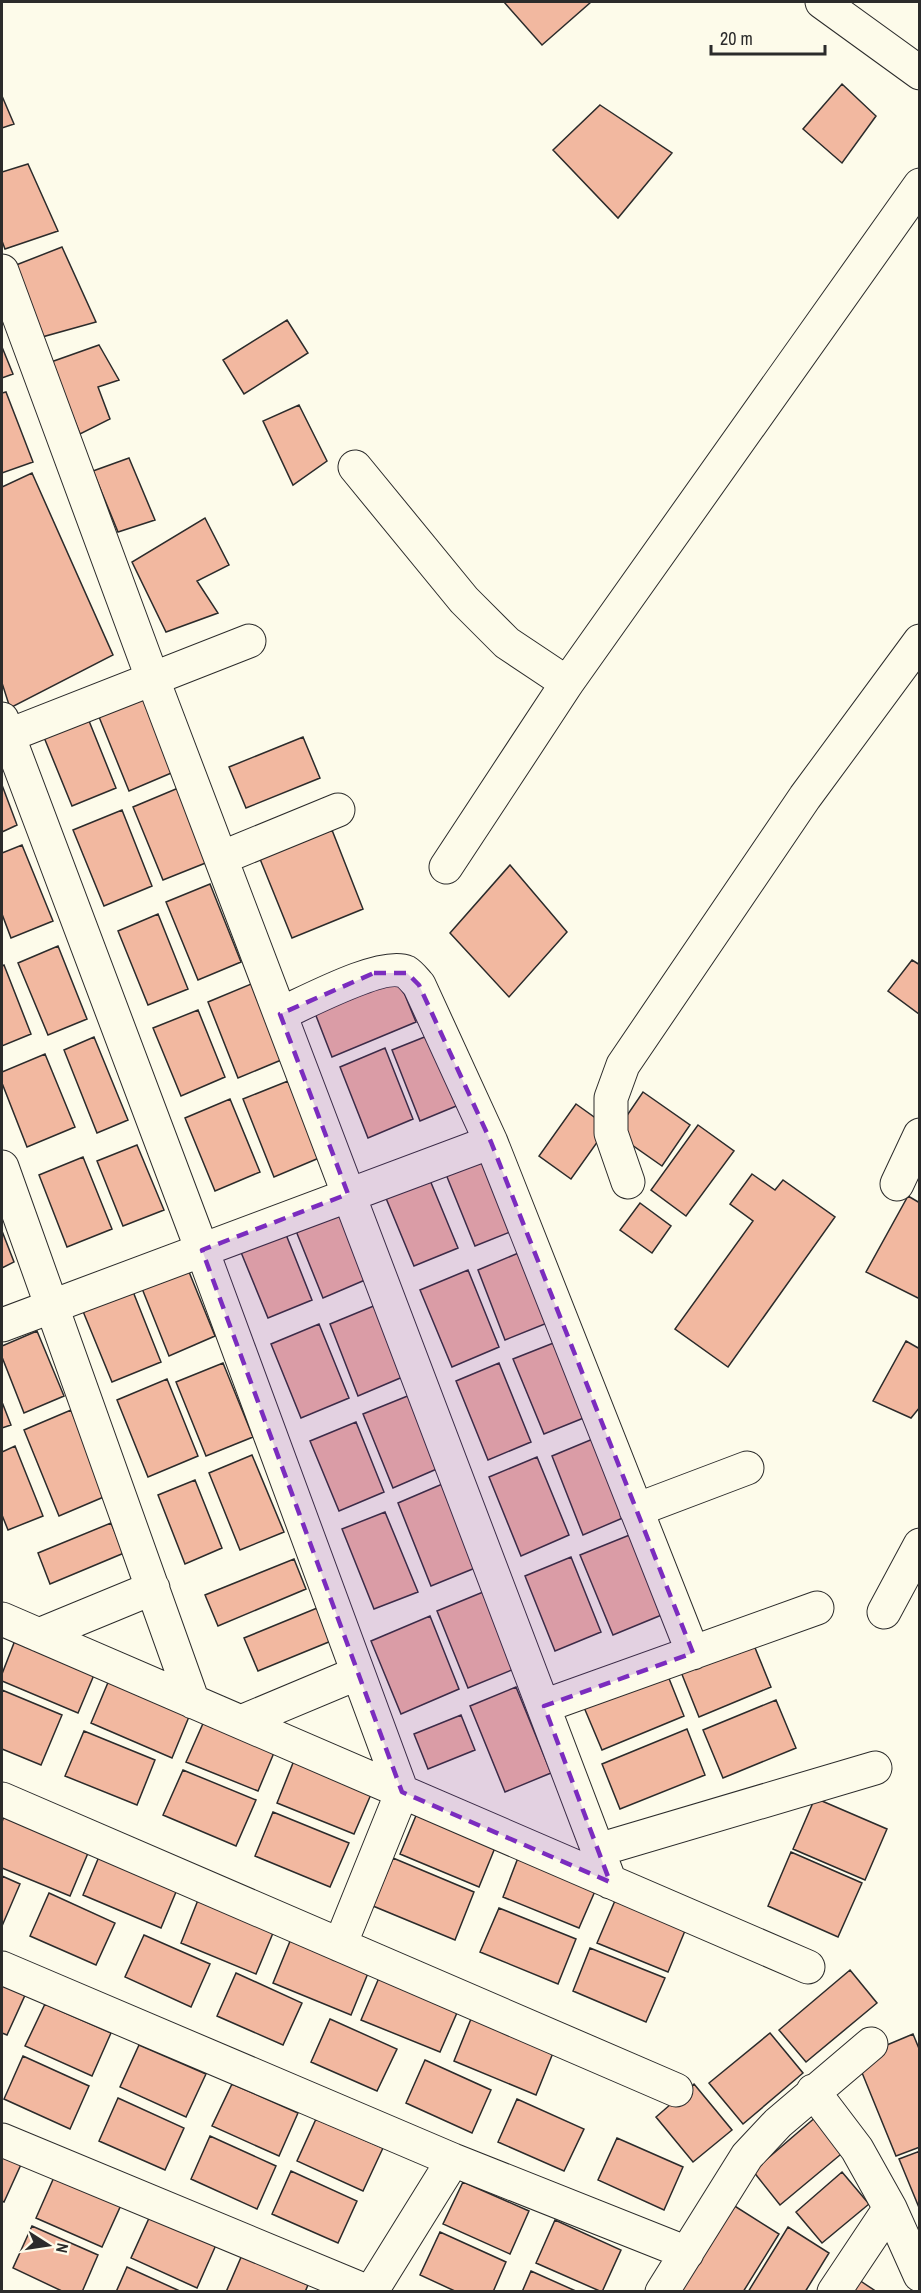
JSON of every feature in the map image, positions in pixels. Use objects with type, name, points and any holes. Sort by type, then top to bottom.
[{"type":"street","points":[[822,2],[920,73]]},
{"type":"street","points":[[446,867],[567,683],[920,185]]},
{"type":"street","points":[[2,271],[153,680],[610,1882]]},
{"type":"street","points":[[355,467],[464,600],[507,643],[567,683]]},
{"type":"street","points":[[249,641],[153,680],[4,731],[202,1250],[402,1792],[340,1945]]},
{"type":"street","points":[[628,1182],[611,1133],[611,1098],[623,1065],[805,797],[920,641]]},
{"type":"street","points":[[221,858],[338,810]]},
{"type":"street","points":[[280,1014],[374,973],[392,969],[407,972],[419,986],[491,1142],[693,1653]]},
{"type":"street","points":[[897,1184],[920,1135]]},
{"type":"street","points":[[2,1325],[491,1142]]},
{"type":"street","points":[[2,1167],[193,1702]]},
{"type":"street","points":[[636,1510],[747,1468]]},
{"type":"street","points":[[884,1612],[920,1545]]},
{"type":"street","points":[[39,1635],[153,1588]]},
{"type":"street","points":[[544,1706],[818,1608]]},
{"type":"street","points":[[2,1619],[808,1967]]},
{"type":"street","points":[[241,1722],[358,1673]]},
{"type":"street","points":[[598,1850],[875,1768]]},
{"type":"street","points":[[2,1799],[676,2090]]},
{"type":"street","points":[[2,1968],[453,2160],[687,2253]]},
{"type":"street","points":[[662,2292],[747,2156],[813,2091],[872,2044]]},
{"type":"street","points":[[813,2091],[857,2149],[890,2208],[920,2275]]},
{"type":"street","points":[[2,2140],[370,2292],[453,2160]]},
{"type":"street","points":[[834,2292],[890,2208]]},
{"type":"highlighted area","points":[[374,973],[407,973],[419,985],[491,1142],[693,1653],[544,1706],[610,1882],[402,1792],[202,1250],[348,1194],[280,1014]]},
{"type":"building","points":[[504,2],[591,2],[542,45]]},
{"type":"building","points":[[842,84],[876,116],[842,163],[803,129]]},
{"type":"building","points":[[2,96],[14,124],[2,128]]},
{"type":"building","points":[[600,105],[672,153],[618,218],[553,150]]},
{"type":"building","points":[[28,164],[58,231],[5,249],[2,241],[2,172]]},
{"type":"building","points":[[62,247],[96,322],[42,337],[11,267]]},
{"type":"building","points":[[287,320],[308,353],[244,394],[223,360]]},
{"type":"building","points":[[99,345],[119,380],[98,387],[110,419],[80,434],[51,362]]},
{"type":"building","points":[[2,347],[13,374],[2,378]]},
{"type":"building","points":[[6,392],[33,462],[2,473],[2,393]]},
{"type":"building","points":[[299,405],[327,461],[293,485],[263,421]]},
{"type":"building","points":[[129,458],[155,520],[118,532],[93,471]]},
{"type":"building","points":[[32,473],[113,655],[10,708],[2,683],[2,487]]},
{"type":"building","points":[[205,518],[229,565],[197,581],[218,613],[166,632],[132,562]]},
{"type":"building","points":[[144,693],[176,771],[129,791],[97,712]]},
{"type":"building","points":[[85,711],[116,788],[72,806],[41,730]]},
{"type":"building","points":[[303,737],[320,778],[246,808],[229,767]]},
{"type":"building","points":[[2,785],[17,825],[2,832]]},
{"type":"building","points":[[183,786],[213,860],[163,880],[133,807]]},
{"type":"building","points":[[122,810],[152,886],[104,906],[73,830]]},
{"type":"building","points":[[332,830],[363,909],[292,938],[260,859]]},
{"type":"building","points":[[22,845],[53,921],[11,938],[2,914],[2,853]]},
{"type":"building","points":[[510,865],[567,932],[509,997],[450,933]]},
{"type":"building","points":[[210,884],[241,962],[198,980],[166,902]]},
{"type":"building","points":[[158,914],[188,989],[148,1005],[118,931]]},
{"type":"building","points":[[58,946],[87,1019],[48,1035],[18,963]]},
{"type":"building","points":[[912,960],[920,965],[919,1014],[888,991]]},
{"type":"building","points":[[4,965],[31,1034],[2,1046],[2,966]]},
{"type":"building","points":[[396,973],[416,1022],[332,1057],[313,1008]]},
{"type":"building","points":[[256,982],[286,1058],[238,1078],[208,1002]]},
{"type":"building","points":[[198,1010],[225,1077],[181,1096],[153,1028]]},
{"type":"building","points":[[437,1032],[466,1102],[420,1121],[392,1050]]},
{"type":"building","points":[[94,1037],[128,1120],[97,1133],[64,1050]]},
{"type":"building","points":[[385,1048],[413,1119],[368,1138],[340,1067]]},
{"type":"building","points":[[45,1054],[75,1127],[27,1147],[2,1083],[2,1072]]},
{"type":"building","points":[[288,1081],[319,1158],[274,1177],[243,1099]]},
{"type":"building","points":[[643,1092],[690,1125],[662,1166],[615,1133]]},
{"type":"building","points":[[230,1099],[260,1172],[215,1191],[185,1118]]},
{"type":"building","points":[[576,1104],[608,1127],[571,1179],[539,1156]]},
{"type":"building","points":[[698,1125],[734,1151],[686,1216],[651,1190]]},
{"type":"building","points":[[137,1145],[164,1210],[123,1226],[97,1161]]},
{"type":"building","points":[[488,1148],[520,1228],[475,1246],[443,1167]]},
{"type":"building","points":[[83,1157],[112,1229],[67,1247],[39,1175]]},
{"type":"building","points":[[427,1173],[458,1248],[414,1266],[383,1191]]},
{"type":"building","points":[[752,1174],[775,1190],[783,1180],[835,1217],[728,1367],[675,1329],[753,1221],[730,1204]]},
{"type":"building","points":[[908,1196],[920,1203],[920,1299],[866,1272]]},
{"type":"building","points":[[341,1201],[372,1277],[323,1298],[292,1221]]},
{"type":"building","points":[[640,1203],[671,1226],[652,1253],[620,1230]]},
{"type":"building","points":[[283,1227],[312,1300],[268,1318],[238,1245]]},
{"type":"building","points":[[2,1231],[14,1262],[2,1268]]},
{"type":"building","points":[[528,1249],[557,1319],[505,1340],[478,1270]]},
{"type":"building","points":[[185,1262],[215,1336],[169,1356],[139,1281]]},
{"type":"building","points":[[468,1270],[499,1347],[452,1367],[420,1290]]},
{"type":"building","points":[[130,1284],[161,1362],[112,1382],[80,1304]]},
{"type":"building","points":[[376,1305],[405,1376],[358,1396],[330,1324]]},
{"type":"building","points":[[319,1324],[349,1398],[301,1418],[271,1344]]},
{"type":"building","points":[[37,1331],[64,1396],[24,1413],[2,1357],[2,1346]]},
{"type":"building","points":[[561,1340],[591,1415],[544,1434],[513,1359]]},
{"type":"building","points":[[906,1341],[920,1349],[920,1407],[911,1418],[873,1401]]},
{"type":"building","points":[[223,1363],[253,1437],[206,1456],[176,1382]]},
{"type":"building","points":[[499,1363],[531,1442],[488,1460],[456,1381]]},
{"type":"building","points":[[167,1379],[198,1456],[148,1477],[117,1400]]},
{"type":"building","points":[[410,1395],[439,1468],[393,1488],[363,1414]]},
{"type":"building","points":[[2,1402],[11,1425],[2,1428]]},
{"type":"building","points":[[71,1410],[106,1496],[59,1516],[24,1430]]},
{"type":"building","points":[[356,1422],[384,1492],[339,1511],[310,1441]]},
{"type":"building","points":[[600,1436],[632,1514],[583,1535],[552,1456]]},
{"type":"building","points":[[15,1446],[43,1516],[8,1530],[2,1515],[2,1452]]},
{"type":"building","points":[[252,1455],[284,1532],[240,1550],[209,1473]]},
{"type":"building","points":[[537,1457],[569,1535],[521,1556],[489,1477]]},
{"type":"building","points":[[195,1480],[222,1548],[185,1564],[158,1495]]},
{"type":"building","points":[[447,1482],[480,1566],[431,1586],[398,1503]]},
{"type":"building","points":[[385,1512],[418,1592],[374,1609],[342,1529]]},
{"type":"building","points":[[111,1523],[124,1553],[50,1584],[38,1553]]},
{"type":"building","points":[[632,1534],[664,1614],[613,1635],[580,1555]]},
{"type":"building","points":[[571,1557],[601,1632],[555,1651],[525,1576]]},
{"type":"building","points":[[294,1559],[306,1589],[218,1626],[205,1595]]},
{"type":"building","points":[[488,1590],[519,1667],[468,1688],[437,1611]]},
{"type":"building","points":[[322,1606],[336,1639],[258,1671],[244,1638]]},
{"type":"building","points":[[430,1616],[459,1689],[401,1714],[371,1641]]},
{"type":"building","points":[[19,1630],[99,1663],[78,1713],[2,1681],[2,1674]]},
{"type":"building","points":[[751,1638],[771,1687],[699,1717],[679,1667]]},
{"type":"building","points":[[666,1671],[684,1716],[602,1750],[583,1705]]},
{"type":"building","points":[[112,1673],[193,1707],[172,1758],[91,1723]]},
{"type":"building","points":[[516,1687],[551,1773],[505,1792],[470,1706]]},
{"type":"building","points":[[2,1690],[62,1715],[41,1765],[2,1749]]},
{"type":"building","points":[[776,1700],[796,1748],[723,1778],[703,1730]]},
{"type":"building","points":[[461,1715],[475,1750],[428,1769],[414,1734]]},
{"type":"building","points":[[205,1719],[276,1748],[258,1791],[186,1762]]},
{"type":"building","points":[[687,1729],[705,1775],[620,1809],[602,1764]]},
{"type":"building","points":[[84,1731],[155,1760],[137,1805],[65,1776]]},
{"type":"building","points":[[297,1753],[375,1785],[354,1834],[277,1803]]},
{"type":"building","points":[[183,1770],[256,1800],[236,1846],[163,1815]]},
{"type":"building","points":[[815,1798],[887,1829],[865,1880],[793,1849]]},
{"type":"building","points":[[420,1806],[499,1838],[479,1887],[400,1854]]},
{"type":"building","points":[[6,1810],[91,1846],[70,1896],[2,1868],[2,1822]]},
{"type":"building","points":[[273,1812],[349,1843],[330,1887],[255,1856]]},
{"type":"building","points":[[103,1847],[181,1880],[161,1928],[83,1895]]},
{"type":"building","points":[[521,1850],[599,1882],[579,1928],[503,1897]]},
{"type":"building","points":[[791,1852],[862,1883],[838,1937],[768,1906]]},
{"type":"building","points":[[393,1858],[474,1892],[455,1940],[373,1906]]},
{"type":"building","points":[[2,1876],[20,1884],[2,1926]]},
{"type":"building","points":[[202,1890],[278,1921],[256,1974],[181,1943]]},
{"type":"building","points":[[49,1893],[115,1923],[96,1965],[30,1936]]},
{"type":"building","points":[[617,1896],[687,1926],[668,1972],[597,1943]]},
{"type":"building","points":[[499,1908],[576,1939],[558,1984],[480,1952]]},
{"type":"building","points":[[295,1929],[373,1961],[351,2015],[273,1983]]},
{"type":"building","points":[[144,1935],[210,1964],[191,2007],[125,1977]]},
{"type":"building","points":[[590,1948],[665,1978],[646,2022],[573,1991]]},
{"type":"building","points":[[384,1966],[463,1999],[440,2052],[361,2020]]},
{"type":"building","points":[[850,1970],[877,2003],[806,2062],[779,2030]]},
{"type":"building","points":[[236,1973],[302,2003],[283,2045],[217,2016]]},
{"type":"building","points":[[2,1982],[26,1993],[7,2035],[2,2033]]},
{"type":"building","points":[[45,2004],[111,2033],[92,2076],[25,2046]]},
{"type":"building","points":[[475,2009],[557,2043],[536,2095],[454,2061]]},
{"type":"building","points":[[330,2019],[397,2049],[377,2091],[311,2062]]},
{"type":"building","points":[[770,2033],[803,2073],[743,2124],[709,2083]]},
{"type":"building","points":[[913,2034],[920,2051],[920,2147],[896,2156],[856,2058]]},
{"type":"building","points":[[139,2045],[206,2074],[186,2117],[120,2087]]},
{"type":"building","points":[[23,2056],[89,2086],[70,2129],[4,2099]]},
{"type":"building","points":[[425,2060],[491,2090],[472,2133],[406,2103]]},
{"type":"building","points":[[232,2084],[298,2113],[279,2156],[212,2126]]},
{"type":"building","points":[[694,2084],[732,2130],[693,2162],[656,2117]]},
{"type":"building","points":[[118,2098],[184,2128],[165,2170],[99,2141]]},
{"type":"building","points":[[517,2099],[584,2129],[564,2171],[498,2142]]},
{"type":"building","points":[[817,2116],[846,2150],[780,2205],[753,2171]]},
{"type":"building","points":[[316,2119],[383,2148],[363,2191],[297,2161]]},
{"type":"building","points":[[210,2136],[276,2166],[257,2209],[191,2179]]},
{"type":"building","points":[[617,2138],[683,2167],[664,2210],[598,2180]]},
{"type":"building","points":[[2,2150],[23,2160],[4,2202],[2,2201]]},
{"type":"building","points":[[920,2151],[920,2210],[899,2159]]},
{"type":"building","points":[[291,2171],[357,2201],[338,2243],[272,2214]]},
{"type":"building","points":[[842,2172],[869,2204],[822,2243],[796,2212]]},
{"type":"building","points":[[55,2175],[121,2205],[102,2247],[36,2218]]},
{"type":"building","points":[[463,2182],[529,2211],[510,2254],[443,2224]]},
{"type":"building","points":[[722,2198],[779,2234],[743,2292],[664,2292]]},
{"type":"building","points":[[150,2216],[216,2245],[197,2288],[131,2258]]},
{"type":"building","points":[[555,2220],[621,2250],[602,2292],[536,2263]]},
{"type":"building","points":[[32,2226],[98,2255],[82,2292],[64,2292],[13,2268]]},
{"type":"building","points":[[788,2227],[829,2253],[805,2292],[748,2292]]},
{"type":"building","points":[[440,2232],[506,2262],[493,2292],[457,2292],[420,2275]]},
{"type":"building","points":[[242,2255],[308,2285],[305,2292],[226,2292]]},
{"type":"building","points":[[127,2267],[182,2292],[116,2292]]},
{"type":"building","points":[[531,2271],[578,2292],[522,2292]]},
{"type":"building","points":[[856,2278],[877,2292],[848,2292]]}]
